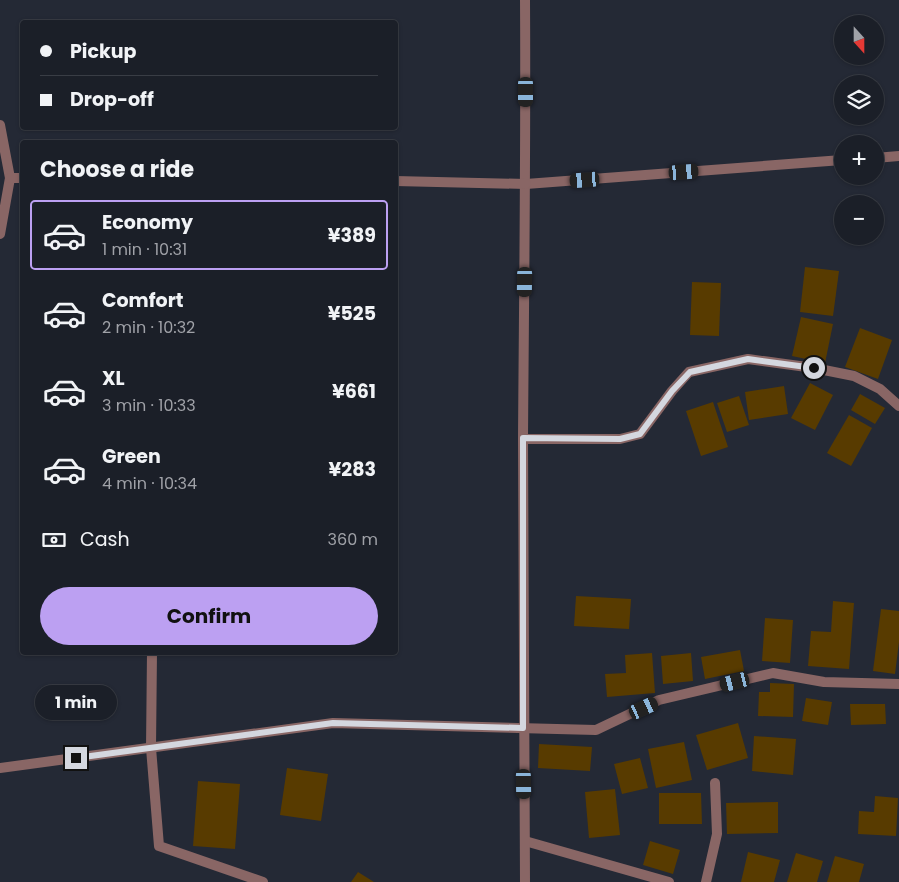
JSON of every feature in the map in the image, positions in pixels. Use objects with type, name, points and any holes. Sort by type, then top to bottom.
[{"type":"street","points":[[525,0],[526,184],[523,438],[525,882]]},
{"type":"street","points":[[0,126],[10,178],[0,234]]},
{"type":"street","points":[[884,157],[899,156]]},
{"type":"street","points":[[398,181],[526,184],[834,161]]},
{"type":"street","points":[[10,178],[20,178]]},
{"type":"street","points":[[523,438],[620,439],[640,434],[672,391],[690,372],[748,359],[814,368],[854,376],[880,389],[899,406]]},
{"type":"street","points":[[152,655],[151,748],[160,846],[263,882]]},
{"type":"street","points":[[0,768],[333,723],[596,730],[659,700],[773,673],[824,682],[899,684]]},
{"type":"street","points":[[706,882],[717,834],[714,782]]},
{"type":"street","points":[[525,841],[669,882]]},
{"type":"building","points":[[805,267],[839,271],[833,316],[800,312]]},
{"type":"building","points":[[692,282],[721,283],[719,336],[690,335]]},
{"type":"building","points":[[801,317],[833,324],[825,363],[792,356]]},
{"type":"building","points":[[860,328],[892,340],[878,379],[845,367]]},
{"type":"building","points":[[810,383],[833,395],[815,430],[791,418]]},
{"type":"building","points":[[784,386],[788,414],[749,420],[745,392]]},
{"type":"building","points":[[860,394],[885,408],[875,424],[851,410]]},
{"type":"building","points":[[739,396],[749,425],[727,432],[717,403]]},
{"type":"building","points":[[713,402],[728,447],[701,456],[686,411]]},
{"type":"building","points":[[849,415],[872,428],[851,466],[827,453]]},
{"type":"building","points":[[576,596],[631,599],[629,629],[574,626]]},
{"type":"building","points":[[833,601],[854,603],[849,669],[808,666],[811,631],[831,632]]},
{"type":"building","points":[[881,609],[899,611],[899,642],[895,674],[873,671]]},
{"type":"building","points":[[765,618],[793,620],[790,663],[762,661]]},
{"type":"building","points":[[740,650],[744,671],[705,679],[701,657]]},
{"type":"building","points":[[652,653],[655,693],[607,697],[605,674],[626,673],[625,655]]},
{"type":"building","points":[[691,653],[693,681],[663,684],[661,656]]},
{"type":"building","points":[[770,683],[794,684],[793,717],[758,716],[759,692],[770,692]]},
{"type":"building","points":[[806,698],[832,702],[828,725],[802,721]]},
{"type":"building","points":[[850,704],[885,704],[886,724],[851,725]]},
{"type":"building","points":[[738,723],[748,758],[707,770],[696,735]]},
{"type":"building","points":[[754,736],[796,739],[793,775],[752,771]]},
{"type":"building","points":[[684,742],[692,780],[656,788],[648,749]]},
{"type":"building","points":[[539,744],[592,747],[590,771],[538,768]]},
{"type":"building","points":[[640,758],[648,788],[622,794],[614,764]]},
{"type":"building","points":[[287,768],[328,774],[321,821],[280,815]]},
{"type":"building","points":[[198,781],[240,784],[235,849],[193,846]]},
{"type":"building","points":[[615,789],[620,835],[589,838],[585,792]]},
{"type":"building","points":[[659,793],[701,793],[702,824],[659,824]]},
{"type":"building","points":[[875,796],[898,798],[896,836],[858,834],[859,811],[874,812]]},
{"type":"building","points":[[778,802],[778,833],[727,834],[726,803]]},
{"type":"building","points":[[650,841],[680,850],[673,874],[643,865]]},
{"type":"building","points":[[748,852],[780,860],[774,882],[741,882]]},
{"type":"building","points":[[796,853],[823,861],[817,882],[787,882]]},
{"type":"building","points":[[835,856],[864,864],[859,882],[827,882]]},
{"type":"building","points":[[358,872],[374,882],[351,882]]},
{"type":"route","points":[[76,758],[333,723],[523,728],[523,438],[620,439],[640,434],[672,391],[690,372],[748,359],[814,368]]}]
